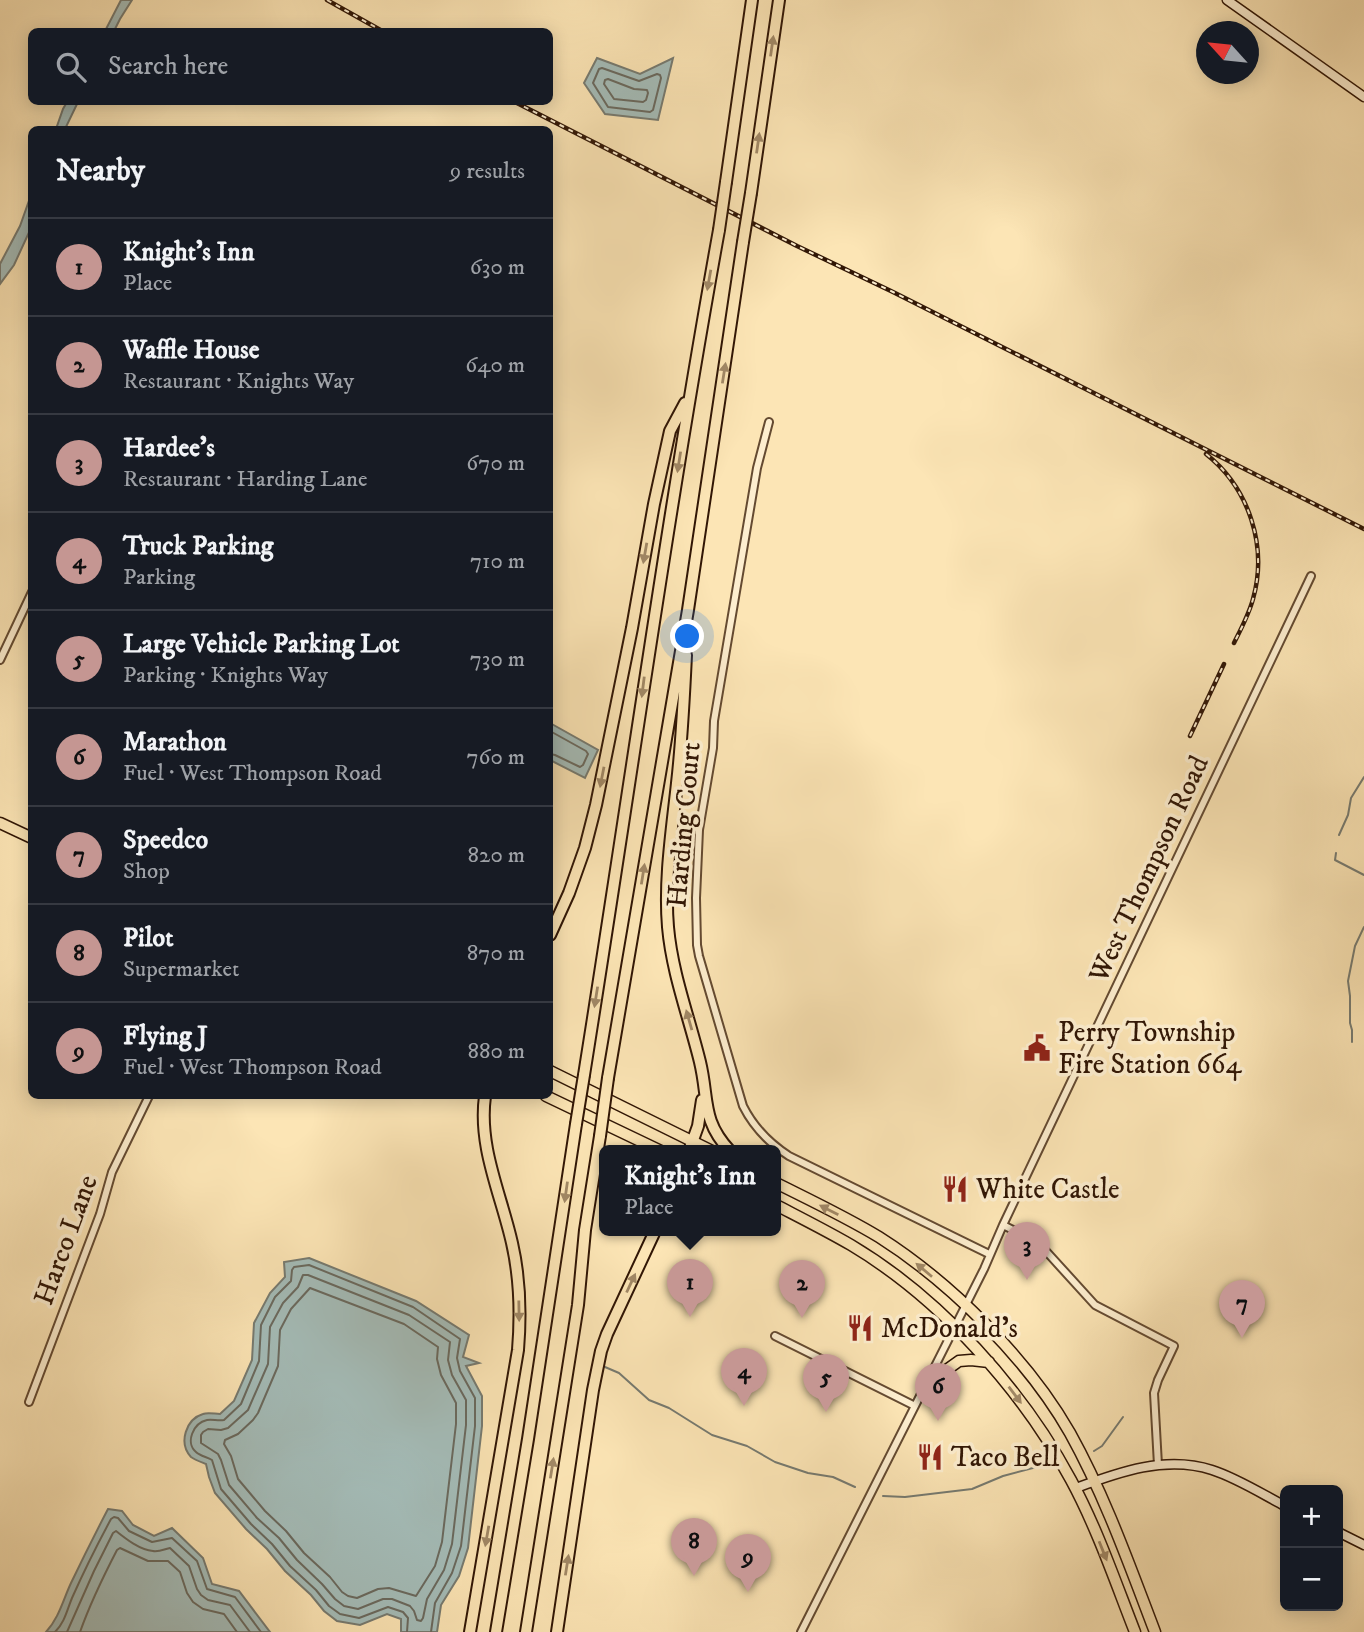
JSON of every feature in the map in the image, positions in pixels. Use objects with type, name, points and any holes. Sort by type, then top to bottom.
[{"type":"highway","points":[[496,1632],[645,674],[719,230],[752,0]]},
{"type":"highway","points":[[526,1632],[578,1305],[585,1230],[608,1078],[688,610],[779,0]]},
{"type":"highway","points":[[553,927],[569,892],[596,805],[670,431],[690,394]]},
{"type":"highway","points":[[688,610],[683,733],[667,892],[668,927],[675,966],[701,1065],[707,1111],[711,1124],[725,1145]]},
{"type":"highway","points":[[691,1145],[698,1126],[704,1087]]},
{"type":"highway","points":[[470,1632],[519,1331],[516,1260],[490,1166],[478,1099]]},
{"type":"highway","points":[[484,1128],[485,1099]]},
{"type":"highway","points":[[556,1632],[601,1351],[653,1236]]},
{"type":"highway","points":[[489,1632],[509,1545]]},
{"type":"main road","points":[[0,823],[28,836]]},
{"type":"main road","points":[[553,1074],[689,1145]]},
{"type":"main road","points":[[553,1099],[649,1145]]},
{"type":"main road","points":[[781,1186],[881,1238],[913,1261],[964,1305],[1013,1354],[1070,1433],[1116,1529],[1155,1632]]},
{"type":"main road","points":[[781,1208],[868,1256],[954,1325],[989,1362],[1051,1445],[1076,1488],[1135,1632]]},
{"type":"main road","points":[[924,1386],[959,1361],[989,1362]]},
{"type":"street","points":[[1227,0],[1364,97]]},
{"type":"street","name":"Harding Court","points":[[769,422],[757,468],[714,721],[713,748],[699,830],[696,898],[699,956],[743,1106],[762,1135],[773,1145]]},
{"type":"street","name":"West Thompson Road","points":[[801,1632],[984,1269],[1311,576]]},
{"type":"street","points":[[0,660],[28,600]]},
{"type":"street","name":"Harco Lane","points":[[29,1402],[100,1214],[112,1172],[148,1099]]},
{"type":"street","name":"Harding Court","points":[[781,1151],[989,1254]]},
{"type":"street","points":[[1003,1224],[1040,1246],[1096,1305],[1174,1346],[1154,1393],[1158,1465]]},
{"type":"street","points":[[775,1336],[915,1406]]},
{"type":"street","points":[[1076,1488],[1139,1468],[1178,1464],[1211,1470],[1280,1504]]},
{"type":"street","points":[[1343,1534],[1364,1545]]},
{"type":"water","points":[[121,0],[132,0],[116,28],[107,28]]},
{"type":"water","points":[[597,58],[640,74],[673,58],[658,120],[605,114],[584,83]]},
{"type":"water","points":[[65,105],[77,105],[66,126],[57,126]]},
{"type":"water","points":[[28,203],[28,235],[14,265],[0,284],[0,264],[20,226]]},
{"type":"water","points":[[553,725],[598,750],[585,778],[553,762]]},
{"type":"water","points":[[309,1258],[416,1301],[469,1335],[463,1357],[479,1363],[466,1366],[482,1396],[482,1426],[468,1548],[459,1576],[441,1605],[437,1632],[401,1632],[401,1619],[387,1614],[360,1625],[337,1621],[324,1611],[246,1529],[215,1493],[206,1464],[191,1457],[187,1451],[186,1432],[192,1421],[205,1413],[220,1414],[234,1401],[252,1360],[254,1323],[270,1293],[285,1277],[284,1262]]},
{"type":"water","points":[[108,1509],[122,1511],[133,1525],[154,1536],[172,1528],[203,1558],[212,1584],[239,1591],[270,1632],[46,1632],[58,1615]]},
{"type":"waterway","points":[[1339,835],[1348,815],[1351,798],[1364,777]]},
{"type":"waterway","points":[[1336,853],[1335,860],[1364,875]]},
{"type":"waterway","points":[[1352,1042],[1348,981],[1355,946],[1364,927]]},
{"type":"waterway","points":[[605,1367],[619,1373],[649,1400],[669,1408],[712,1435],[747,1446],[775,1462],[808,1473],[833,1477],[855,1487]]},
{"type":"waterway","points":[[1094,1451],[1102,1446],[1123,1417]]},
{"type":"waterway","points":[[883,1496],[905,1497],[972,1489],[1003,1476],[1048,1464]]},
{"type":"railway","points":[[327,0],[377,28]]},
{"type":"railway","points":[[521,105],[1364,529]]},
{"type":"railway","points":[[1206,454],[1234,484],[1244,501],[1256,539],[1258,559],[1253,599],[1234,643]]},
{"type":"railway","points":[[1190,736],[1224,664]]},
{"type":"place","name":"Perry Township Fire Station 664","points":[[1037,1048]]},
{"type":"place","name":"White Castle","points":[[955,1189]]},
{"type":"place","name":"Hardee's","points":[[1027,1280]]},
{"type":"place","name":"Knight's Inn","points":[[690,1317]]},
{"type":"place","name":"Waffle House","points":[[802,1318]]},
{"type":"place","name":"McDonald's","points":[[860,1328]]},
{"type":"place","name":"Speedco","points":[[1242,1338]]},
{"type":"place","name":"Truck Parking","points":[[744,1406]]},
{"type":"place","name":"Large Vehicle Parking Lot","points":[[826,1412]]},
{"type":"place","name":"Marathon","points":[[938,1421]]},
{"type":"place","name":"Taco Bell","points":[[930,1457]]},
{"type":"place","name":"Pilot","points":[[694,1576]]},
{"type":"place","name":"Flying J","points":[[748,1592]]}]
